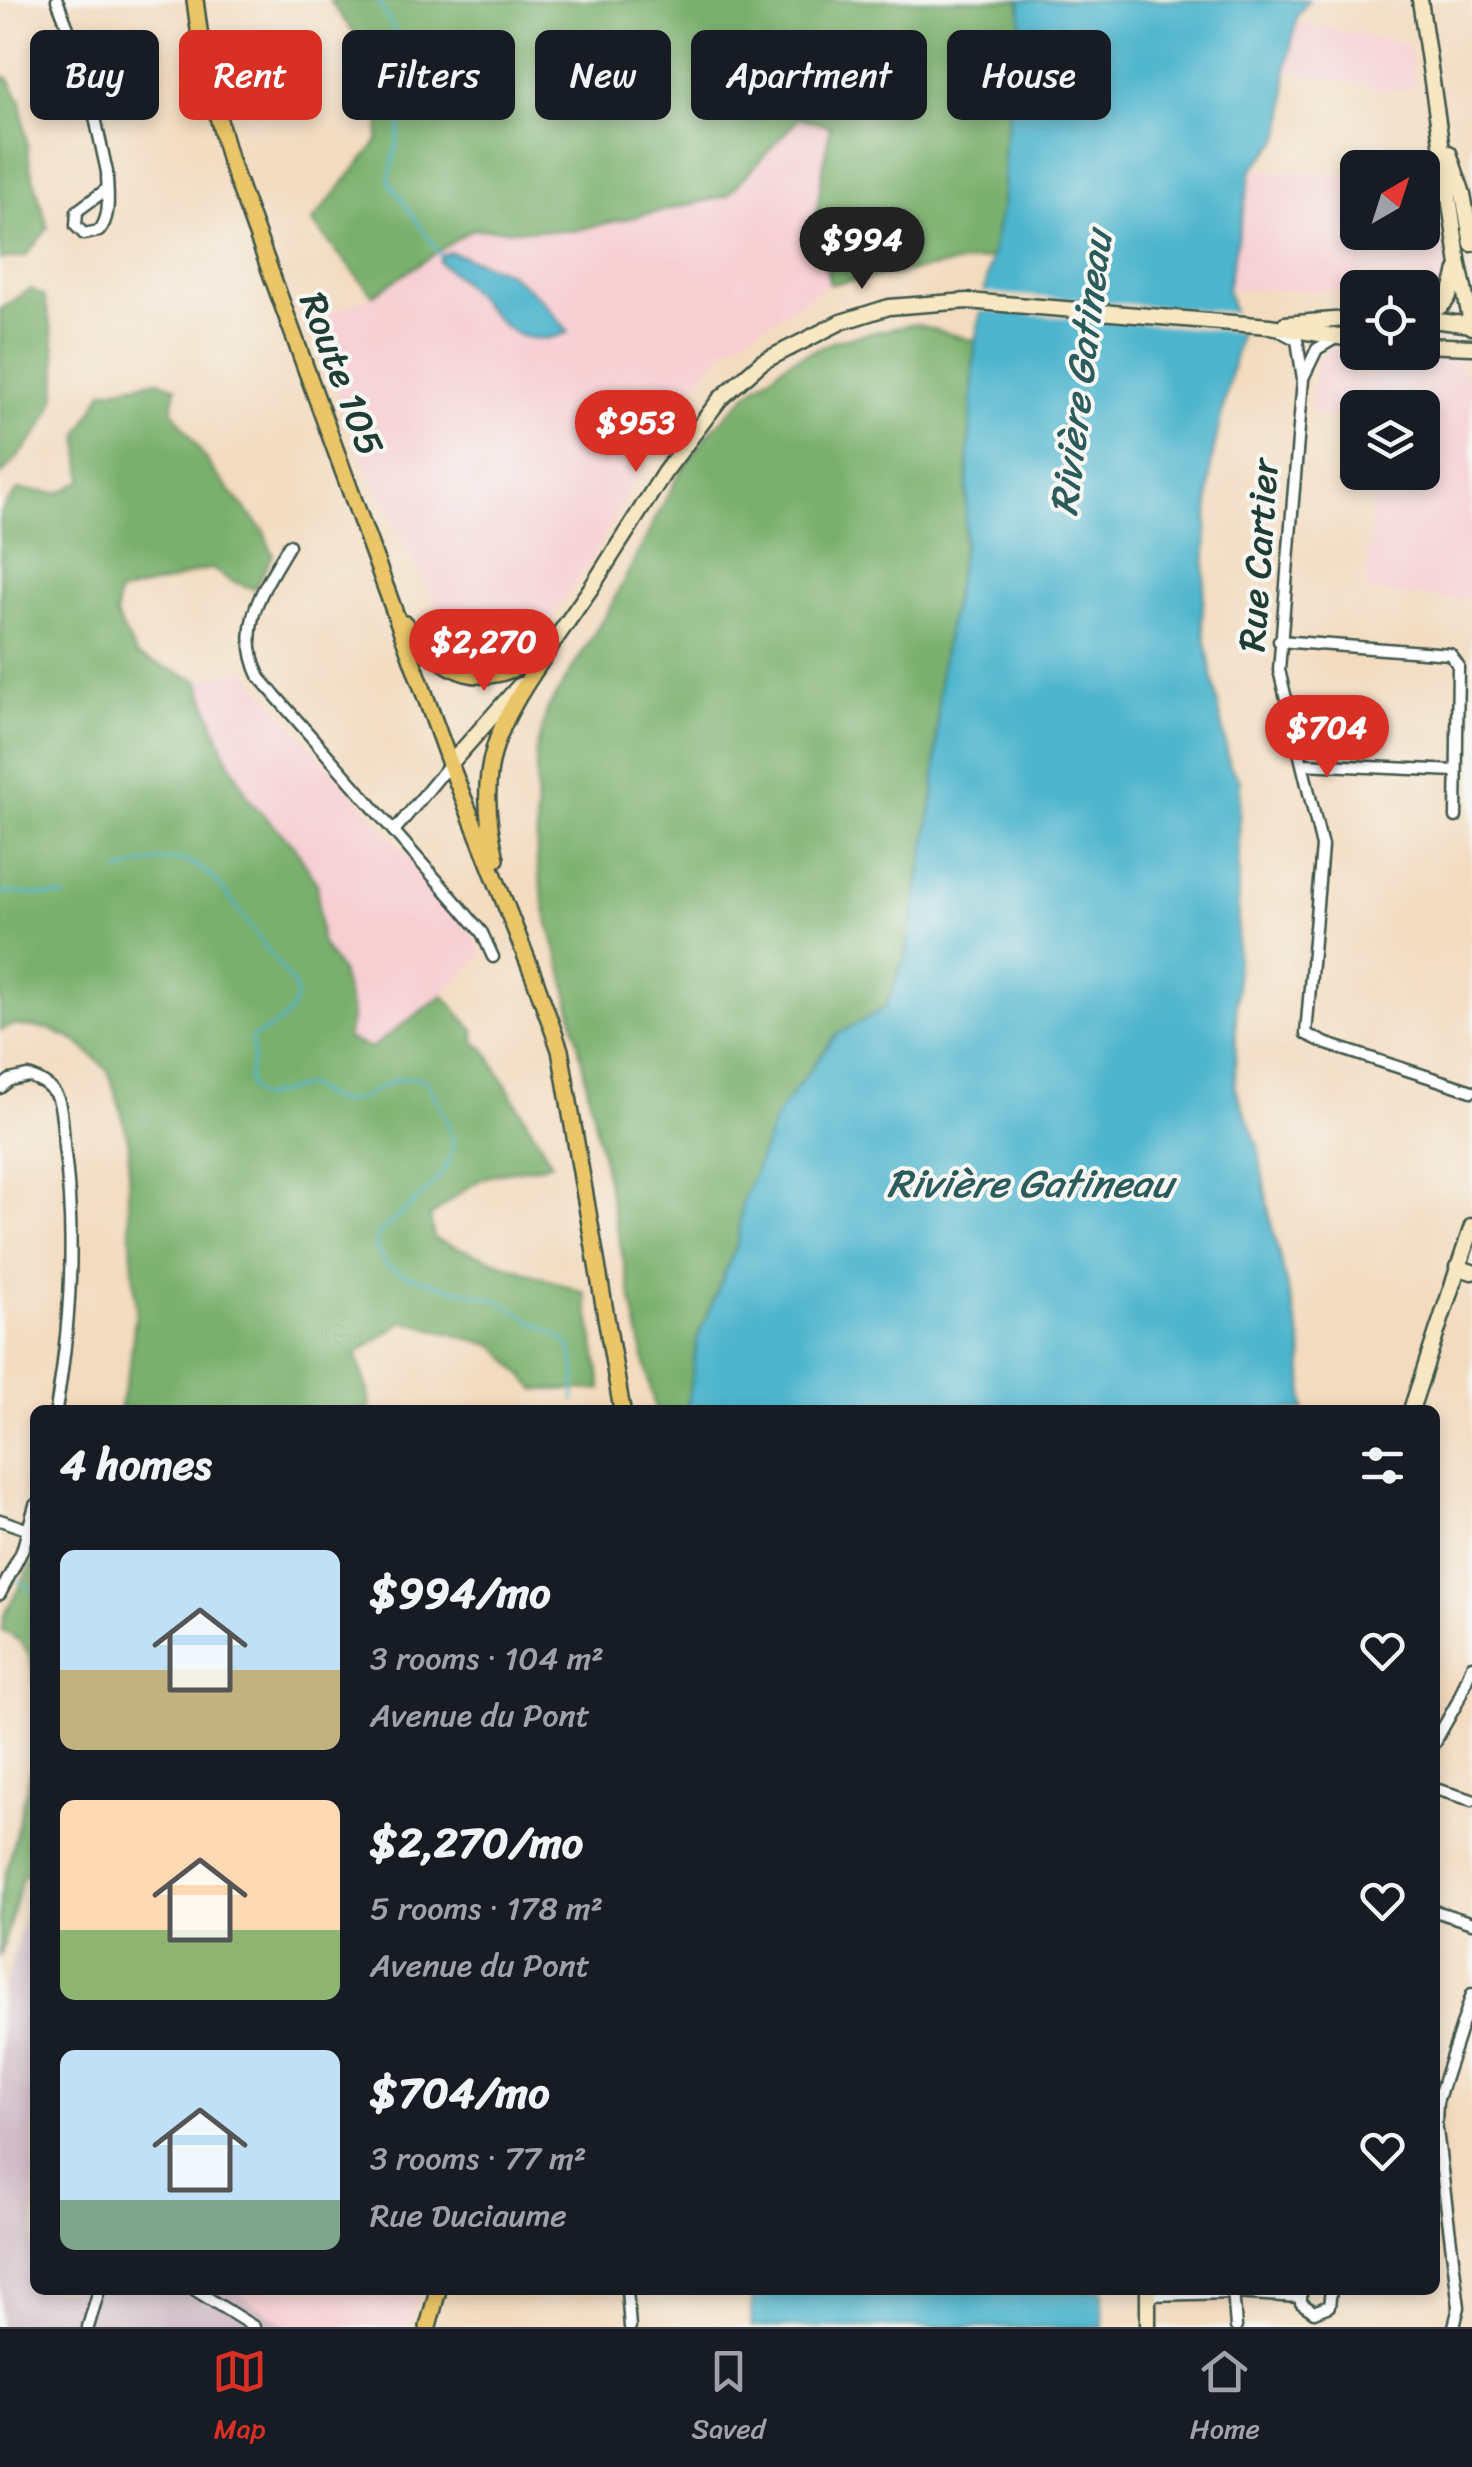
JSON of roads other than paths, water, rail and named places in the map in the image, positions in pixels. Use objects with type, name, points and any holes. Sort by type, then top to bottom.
[{"type":"main road","name":"Route 105","points":[[195,0],[203,60],[229,158],[450,764],[534,977]]},
{"type":"main road","points":[[1420,0],[1459,265],[1472,326],[1440,320]]},
{"type":"main road","points":[[1439,124],[1463,194],[1472,244]]},
{"type":"main road","points":[[1440,309],[1446,304],[1459,265]]},
{"type":"main road","points":[[621,1405],[560,1050],[496,858],[488,774],[490,756],[504,718],[686,440],[738,382],[787,347],[841,322],[890,307],[967,301],[1270,326],[1340,338]]},
{"type":"main road","points":[[1270,326],[1340,320]]},
{"type":"main road","points":[[1440,346],[1472,347]]},
{"type":"main road","points":[[394,609],[433,657],[458,671],[506,674],[549,649]]},
{"type":"main road","points":[[450,764],[549,649]]},
{"type":"main road","points":[[1413,1405],[1465,1270],[1472,1226]]},
{"type":"main road","points":[[428,2327],[437,2295]]},
{"type":"main road","points":[[1148,2295],[1148,2327]]},
{"type":"street","points":[[57,0],[76,45],[94,108],[107,190]]},
{"type":"street","name":"Rue Cartier","points":[[1270,326],[1297,340],[1302,380],[1279,670],[1322,846],[1306,1034],[1472,1090]]},
{"type":"street","points":[[1302,380],[1317,349],[1340,338]]},
{"type":"street","points":[[289,545],[251,622],[248,635],[252,660],[274,696],[482,933],[494,957]]},
{"type":"street","points":[[1279,641],[1450,654],[1458,665],[1456,817]]},
{"type":"street","points":[[394,831],[450,764]]},
{"type":"street","points":[[1303,764],[1456,771]]},
{"type":"street","points":[[0,1088],[19,1076],[28,1076],[52,1090],[60,1106],[70,1197],[70,1294],[57,1405]]},
{"type":"street","points":[[0,1520],[29,1530]]},
{"type":"street","points":[[0,1594],[30,1526]]},
{"type":"street","points":[[1440,1733],[1472,1666]]},
{"type":"street","points":[[1440,1790],[1472,1800]]},
{"type":"street","points":[[1440,1913],[1472,1923]]},
{"type":"street","points":[[1440,2093],[1472,1994]]},
{"type":"street","points":[[1440,2181],[1459,2307],[1454,2327]]},
{"type":"street","points":[[88,2327],[98,2295]]},
{"type":"street","points":[[203,2295],[254,2327]]},
{"type":"street","points":[[627,2295],[630,2327]]},
{"type":"street","points":[[1233,2295],[1236,2327]]},
{"type":"street","points":[[1300,2295],[1308,2311],[1319,2312],[1332,2302],[1331,2295]]},
{"type":"water","name":"Rivière Gatineau","points":[[1020,0],[1309,0],[1297,16],[1286,71],[1286,113],[1279,140],[1252,169],[1227,288],[1239,336],[1211,463],[1202,622],[1230,767],[1240,780],[1235,1088],[1258,1146],[1270,1219],[1302,1344],[1304,1405],[688,1405],[697,1340],[738,1241],[742,1202],[777,1114],[836,1035],[885,1008],[907,953],[934,795],[940,673],[964,542],[975,341],[1003,198],[1008,120],[1111,120],[1111,30],[1021,30]]},
{"type":"water","points":[[450,252],[508,272],[540,298],[569,332],[539,339],[515,333],[439,262],[441,256]]},
{"type":"water","points":[[753,2295],[1103,2295],[1103,2327],[751,2327]]},
{"type":"waterway","points":[[377,0],[414,64],[389,181],[441,256]]},
{"type":"waterway","points":[[120,872],[176,860],[202,869],[226,894],[296,989],[289,1014],[251,1038],[249,1084],[260,1098],[307,1085],[332,1100],[347,1102],[402,1079],[427,1081],[448,1125],[451,1153],[437,1180],[376,1237],[377,1251],[386,1265],[408,1276],[497,1300],[563,1339],[572,1351],[576,1375],[574,1401]]},
{"type":"waterway","points":[[0,892],[65,897]]},
{"type":"waterway","points":[[17,1580],[30,1587]]}]
